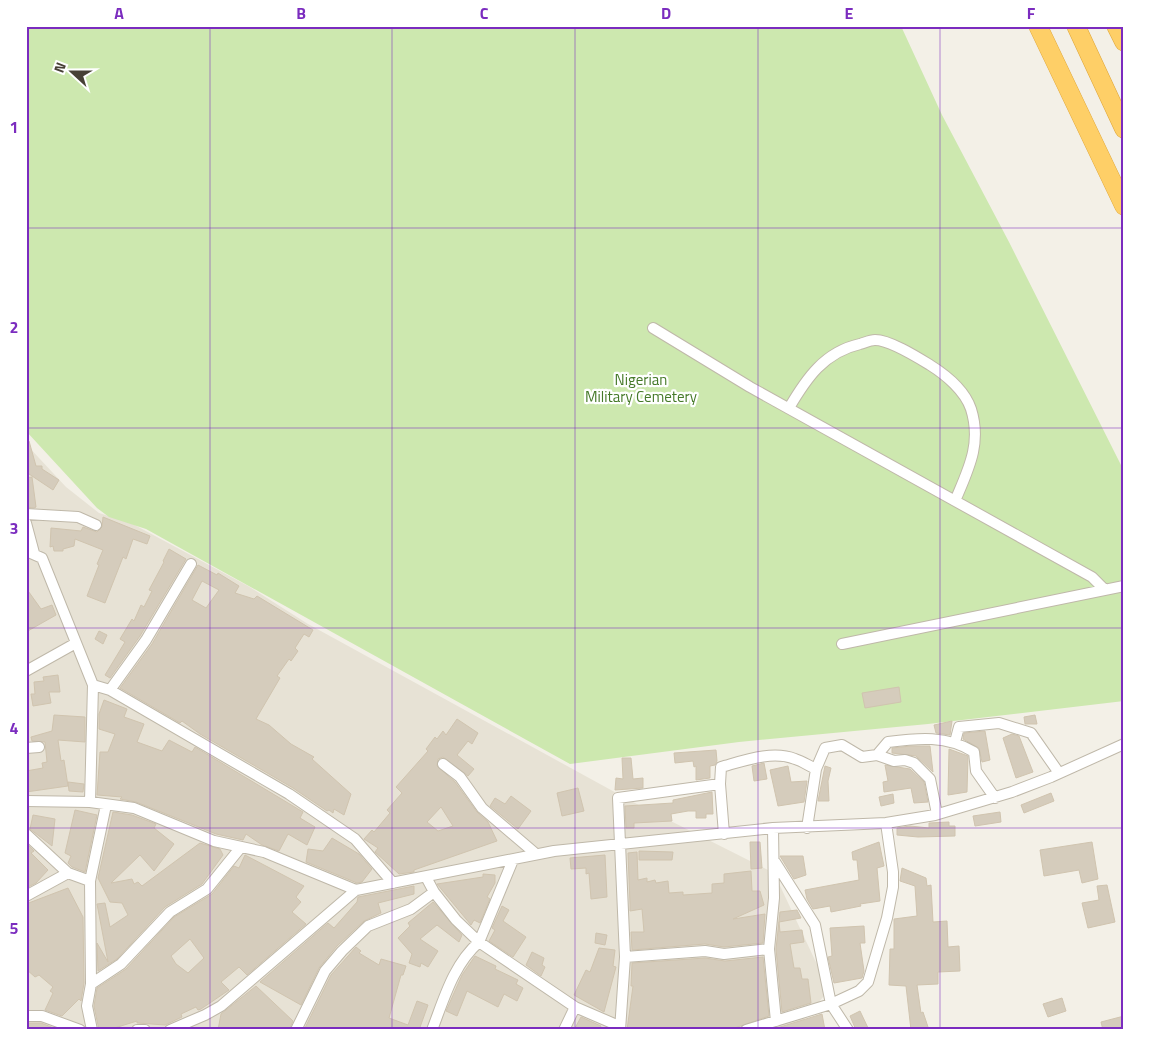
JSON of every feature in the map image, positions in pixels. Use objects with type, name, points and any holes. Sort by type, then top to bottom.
[{"type":"highway","points":[[1038,26],[1124,206]]},
{"type":"highway","points":[[1076,26],[1124,129]]},
{"type":"highway","points":[[1116,26],[1124,42]]},
{"type":"street","points":[[653,328],[789,408],[1092,577],[1105,590]]},
{"type":"street","points":[[789,408],[807,378],[824,360],[852,345],[875,340],[920,359],[940,371],[958,388],[971,408],[974,457],[955,501]]},
{"type":"street","points":[[26,514],[78,517],[96,525]]},
{"type":"street","points":[[26,523],[30,552],[42,558],[94,685],[90,802]]},
{"type":"street","points":[[110,690],[146,640],[191,564]]},
{"type":"street","points":[[842,644],[1124,586]]},
{"type":"street","points":[[26,671],[76,643]]},
{"type":"street","points":[[94,685],[110,690],[289,794],[355,839],[393,883]]},
{"type":"street","points":[[955,742],[959,727],[999,723],[1031,733],[1059,773]]},
{"type":"street","points":[[877,755],[888,742],[920,738],[955,742],[974,752],[976,771],[995,798]]},
{"type":"street","points":[[170,1030],[221,1006],[356,890],[536,854],[773,828],[807,828],[886,823],[937,814],[995,798],[1059,773],[1124,744]]},
{"type":"street","points":[[807,828],[816,769],[825,748],[842,745],[862,757],[877,755],[894,761],[905,760],[914,763],[930,779],[937,814]]},
{"type":"street","points":[[26,748],[39,747]]},
{"type":"street","points":[[724,834],[720,784],[721,767],[758,758],[776,756],[795,759],[816,769]]},
{"type":"street","points":[[443,764],[460,777],[482,808],[536,854]]},
{"type":"street","points":[[426,877],[434,892],[456,920],[479,942],[575,1008],[620,1028],[625,958],[618,798],[720,784]]},
{"type":"street","points":[[26,801],[90,802],[134,808],[161,818],[197,836],[264,852],[356,890]]},
{"type":"street","points":[[92,1030],[86,1006],[91,984],[90,881],[106,805]]},
{"type":"street","points":[[746,1030],[831,1004],[859,991],[868,982],[887,918],[893,886],[886,823]]},
{"type":"street","points":[[773,828],[775,862],[768,949],[776,1021]]},
{"type":"street","points":[[26,834],[68,873],[90,881]]},
{"type":"street","points":[[91,984],[121,964],[170,912],[207,889],[241,847]]},
{"type":"street","points":[[432,1030],[457,969],[469,951],[479,942],[513,860]]},
{"type":"street","points":[[775,862],[815,925],[831,1004],[848,1030]]},
{"type":"street","points":[[26,896],[68,873]]},
{"type":"street","points":[[296,1030],[325,971],[342,951],[368,926],[410,909],[434,892]]},
{"type":"street","points":[[625,958],[705,951],[724,954],[768,949]]},
{"type":"street","points":[[564,1030],[575,1008]]},
{"type":"street","points":[[26,1016],[42,1016],[80,1030]]},
{"type":"street","points":[[137,1030],[145,1030]]},
{"type":"shaded area","points":[[26,444],[66,487],[99,513],[131,523],[248,586],[308,624],[631,801],[774,873],[829,990],[795,1030],[26,1030],[26,553],[33,550],[26,520]]},
{"type":"green space","name":"Nigerian Military Cemetery","points":[[26,26],[901,26],[942,115],[1009,242],[1124,471],[1124,701],[928,724],[739,742],[570,764],[146,529],[109,517],[97,508],[26,431]]},
{"type":"building","points":[[29,441],[36,466],[42,466],[42,469],[59,480],[53,490],[26,472],[26,442]]},
{"type":"building","points":[[32,477],[36,507],[34,508],[26,507],[26,478]]},
{"type":"building","points":[[103,517],[150,536],[147,544],[133,539],[126,559],[123,557],[105,603],[87,596],[103,550],[75,539],[74,546],[63,549],[63,551],[54,551],[53,546],[50,547],[51,528],[81,531],[83,527],[97,532],[102,527]]},
{"type":"building","points":[[169,549],[186,559],[140,636],[110,678],[105,675],[125,642],[120,639],[132,619],[134,621],[141,605],[144,607],[152,591],[149,590]]},
{"type":"building","points":[[198,565],[217,575],[218,573],[239,586],[235,593],[254,599],[257,596],[313,630],[309,637],[304,634],[295,648],[298,651],[291,661],[289,659],[277,676],[280,678],[256,719],[269,725],[291,744],[314,757],[312,759],[351,794],[344,815],[334,809],[333,813],[329,810],[327,811],[293,788],[200,734],[182,721],[180,723],[120,688],[152,644]],"holes":[[[202,581],[219,590],[206,608],[192,600]]]},
{"type":"building","points":[[26,588],[41,609],[52,605],[56,615],[26,632]]},
{"type":"building","points":[[99,631],[107,635],[103,644],[95,639]]},
{"type":"building","points":[[58,675],[60,692],[49,692],[51,703],[33,706],[31,694],[35,694],[34,682],[44,681],[43,677]]},
{"type":"building","points":[[899,687],[901,702],[865,708],[862,693]]},
{"type":"building","points":[[104,700],[127,709],[124,717],[144,724],[137,742],[162,751],[169,740],[192,752],[195,747],[303,812],[300,818],[315,827],[307,845],[288,834],[279,851],[262,845],[246,834],[243,840],[216,834],[136,802],[120,799],[122,797],[97,795],[100,752],[108,752],[115,734],[99,729],[99,714]]},
{"type":"building","points":[[54,715],[85,717],[85,742],[58,740],[61,761],[64,760],[68,786],[26,792],[26,771],[43,768],[42,763],[47,762],[45,742],[32,741],[31,737],[52,731]]},
{"type":"building","points":[[1035,715],[1037,724],[1025,724],[1024,717]]},
{"type":"building","points":[[457,719],[478,733],[472,744],[468,741],[457,755],[474,769],[468,776],[443,757],[438,759],[437,766],[455,782],[477,812],[488,822],[497,841],[414,870],[414,872],[399,874],[375,852],[378,848],[364,839],[372,830],[374,832],[390,813],[387,810],[402,793],[396,787],[428,751],[426,749],[435,737],[437,739],[443,731],[446,735]],"holes":[[[441,807],[453,826],[438,831],[427,822]]]},
{"type":"building","points":[[952,721],[950,735],[936,733],[934,725]]},
{"type":"building","points":[[985,731],[990,760],[982,762],[979,748],[963,739],[964,733]]},
{"type":"building","points":[[1012,734],[1019,736],[1033,772],[1016,778],[1003,738]]},
{"type":"building","points":[[930,746],[933,772],[916,756],[892,753],[892,748]]},
{"type":"building","points":[[949,749],[968,756],[967,792],[948,795]]},
{"type":"building","points":[[716,750],[717,761],[715,765],[710,766],[710,778],[696,780],[696,766],[694,767],[693,761],[675,763],[674,753]]},
{"type":"building","points":[[622,758],[631,758],[633,779],[643,778],[643,788],[615,790],[616,778],[623,779]]},
{"type":"building","points":[[764,763],[767,779],[754,781],[752,766]]},
{"type":"building","points":[[885,765],[910,769],[924,782],[928,802],[914,803],[911,788],[884,792],[883,782],[888,781]]},
{"type":"building","points":[[788,766],[791,782],[807,781],[804,802],[778,806],[770,770]]},
{"type":"building","points":[[825,766],[831,768],[828,781],[829,801],[818,801]]},
{"type":"building","points":[[68,782],[84,784],[83,792],[69,791]]},
{"type":"building","points":[[578,788],[584,811],[562,816],[557,793]]},
{"type":"building","points":[[712,792],[713,814],[706,814],[706,818],[696,818],[696,811],[688,811],[671,814],[672,821],[634,823],[634,828],[626,828],[625,806],[673,803],[673,800]]},
{"type":"building","points":[[1051,793],[1054,801],[1024,813],[1021,805]]},
{"type":"building","points":[[893,794],[894,803],[881,806],[879,797]]},
{"type":"building","points":[[511,796],[531,811],[518,829],[490,806],[495,798],[505,804]]},
{"type":"building","points":[[75,810],[97,815],[85,872],[72,867],[68,863],[71,856],[65,853]]},
{"type":"building","points":[[113,812],[132,815],[156,824],[154,828],[174,844],[154,871],[140,855],[111,883],[132,879],[134,884],[138,882],[142,886],[200,843],[220,849],[223,855],[202,884],[165,907],[117,959],[98,971],[97,943],[108,962],[97,904],[105,903],[110,927],[128,915],[122,903],[110,902],[98,878]]},
{"type":"building","points":[[1000,812],[1001,822],[975,826],[973,816]]},
{"type":"building","points":[[33,815],[55,819],[52,846],[30,829]]},
{"type":"building","points":[[949,822],[949,826],[955,826],[955,836],[918,837],[897,835],[897,828],[910,826],[929,828],[929,823]]},
{"type":"building","points":[[332,838],[359,854],[372,869],[362,882],[357,883],[306,862],[308,849],[323,851]]},
{"type":"building","points":[[750,842],[760,842],[762,868],[751,869]]},
{"type":"building","points":[[879,842],[884,866],[877,868],[880,901],[831,912],[830,906],[813,909],[807,899],[805,890],[859,880],[857,860],[853,860],[852,852]]},
{"type":"building","points":[[1092,842],[1098,879],[1082,883],[1079,870],[1044,876],[1040,850]]},
{"type":"building","points":[[28,845],[34,851],[31,853],[48,870],[36,883],[26,888]]},
{"type":"building","points":[[639,851],[673,852],[672,860],[639,860]]},
{"type":"building","points":[[637,852],[638,880],[647,878],[647,882],[655,880],[656,883],[668,881],[669,893],[683,892],[683,895],[712,893],[712,884],[724,883],[724,874],[751,871],[752,891],[760,891],[764,905],[733,919],[765,914],[763,943],[724,947],[705,944],[632,950],[631,932],[644,932],[642,909],[630,911],[628,853]]},
{"type":"building","points":[[245,855],[304,886],[296,897],[301,902],[292,912],[306,924],[247,975],[239,967],[221,982],[229,990],[201,1009],[198,1010],[196,1007],[181,1014],[182,1017],[165,1025],[137,1023],[137,1021],[108,1030],[99,1030],[94,1006],[97,988],[126,969],[174,917],[212,894],[234,866],[239,868]],"holes":[[[190,939],[204,958],[188,973],[176,964],[171,956]]]},
{"type":"building","points":[[605,855],[607,897],[591,899],[589,873],[586,874],[586,868],[571,869],[570,858]]},
{"type":"building","points":[[780,856],[803,856],[806,875],[794,879]]},
{"type":"building","points":[[902,868],[926,878],[927,886],[931,885],[933,922],[947,921],[948,947],[959,946],[960,971],[938,972],[938,984],[917,985],[921,1013],[923,1012],[929,1030],[911,1030],[906,986],[889,985],[890,949],[894,949],[894,919],[917,916],[915,886],[900,881]]},
{"type":"building","points":[[483,874],[495,875],[495,883],[487,897],[490,899],[480,923],[474,920],[471,925],[437,884],[483,877]]},
{"type":"building","points":[[1107,885],[1115,922],[1088,928],[1082,903],[1099,900],[1097,886]]},
{"type":"building","points":[[414,886],[414,894],[378,903],[381,913],[364,921],[337,946],[319,968],[301,1005],[260,982],[328,923],[334,928],[357,902],[358,897]]},
{"type":"building","points":[[68,888],[83,917],[84,983],[81,1001],[79,999],[62,1016],[45,1010],[53,993],[50,991],[53,987],[39,975],[35,977],[26,969],[26,904]]},
{"type":"building","points":[[433,902],[462,935],[459,942],[437,925],[420,939],[438,951],[428,967],[421,963],[420,967],[409,963],[412,954],[398,938],[410,926],[408,923]]},
{"type":"building","points":[[502,906],[509,910],[503,921],[526,937],[513,957],[489,941],[495,930],[492,928]]},
{"type":"building","points":[[797,910],[801,918],[779,922],[780,932],[802,930],[804,942],[790,944],[794,968],[800,968],[802,979],[808,979],[811,1003],[782,1012],[776,949],[780,912]]},
{"type":"building","points":[[864,926],[865,943],[860,943],[864,971],[862,978],[834,983],[828,957],[832,956],[830,928]]},
{"type":"building","points":[[596,933],[607,935],[605,945],[595,943]]},
{"type":"building","points":[[356,947],[361,951],[359,953],[379,965],[381,959],[406,966],[403,975],[401,975],[389,1018],[408,1025],[417,1001],[428,1005],[419,1030],[304,1030],[331,975]]},
{"type":"building","points":[[599,948],[615,950],[613,966],[616,967],[604,1012],[574,995],[586,970],[590,972]]},
{"type":"building","points":[[532,952],[544,958],[542,965],[545,967],[541,976],[526,965]]},
{"type":"building","points":[[475,956],[496,966],[495,969],[518,980],[516,984],[523,988],[517,1001],[504,994],[498,1007],[467,991],[457,1016],[446,1011],[462,975]]},
{"type":"building","points":[[763,957],[769,1016],[729,1030],[627,1030],[633,986],[631,986],[632,963],[705,958],[725,961]]},
{"type":"building","points":[[256,986],[293,1021],[289,1030],[218,1030],[221,1014]]},
{"type":"building","points":[[1062,998],[1066,1011],[1048,1017],[1043,1004]]},
{"type":"building","points":[[860,1011],[869,1030],[856,1030],[850,1016]]},
{"type":"building","points":[[822,1014],[825,1030],[770,1030],[777,1028]]},
{"type":"building","points":[[1124,1016],[1124,1030],[1103,1030],[1101,1022]]},
{"type":"building","points":[[581,1017],[601,1026],[599,1030],[574,1030]]},
{"type":"building","points":[[26,1023],[41,1023],[59,1030],[26,1029]]}]
